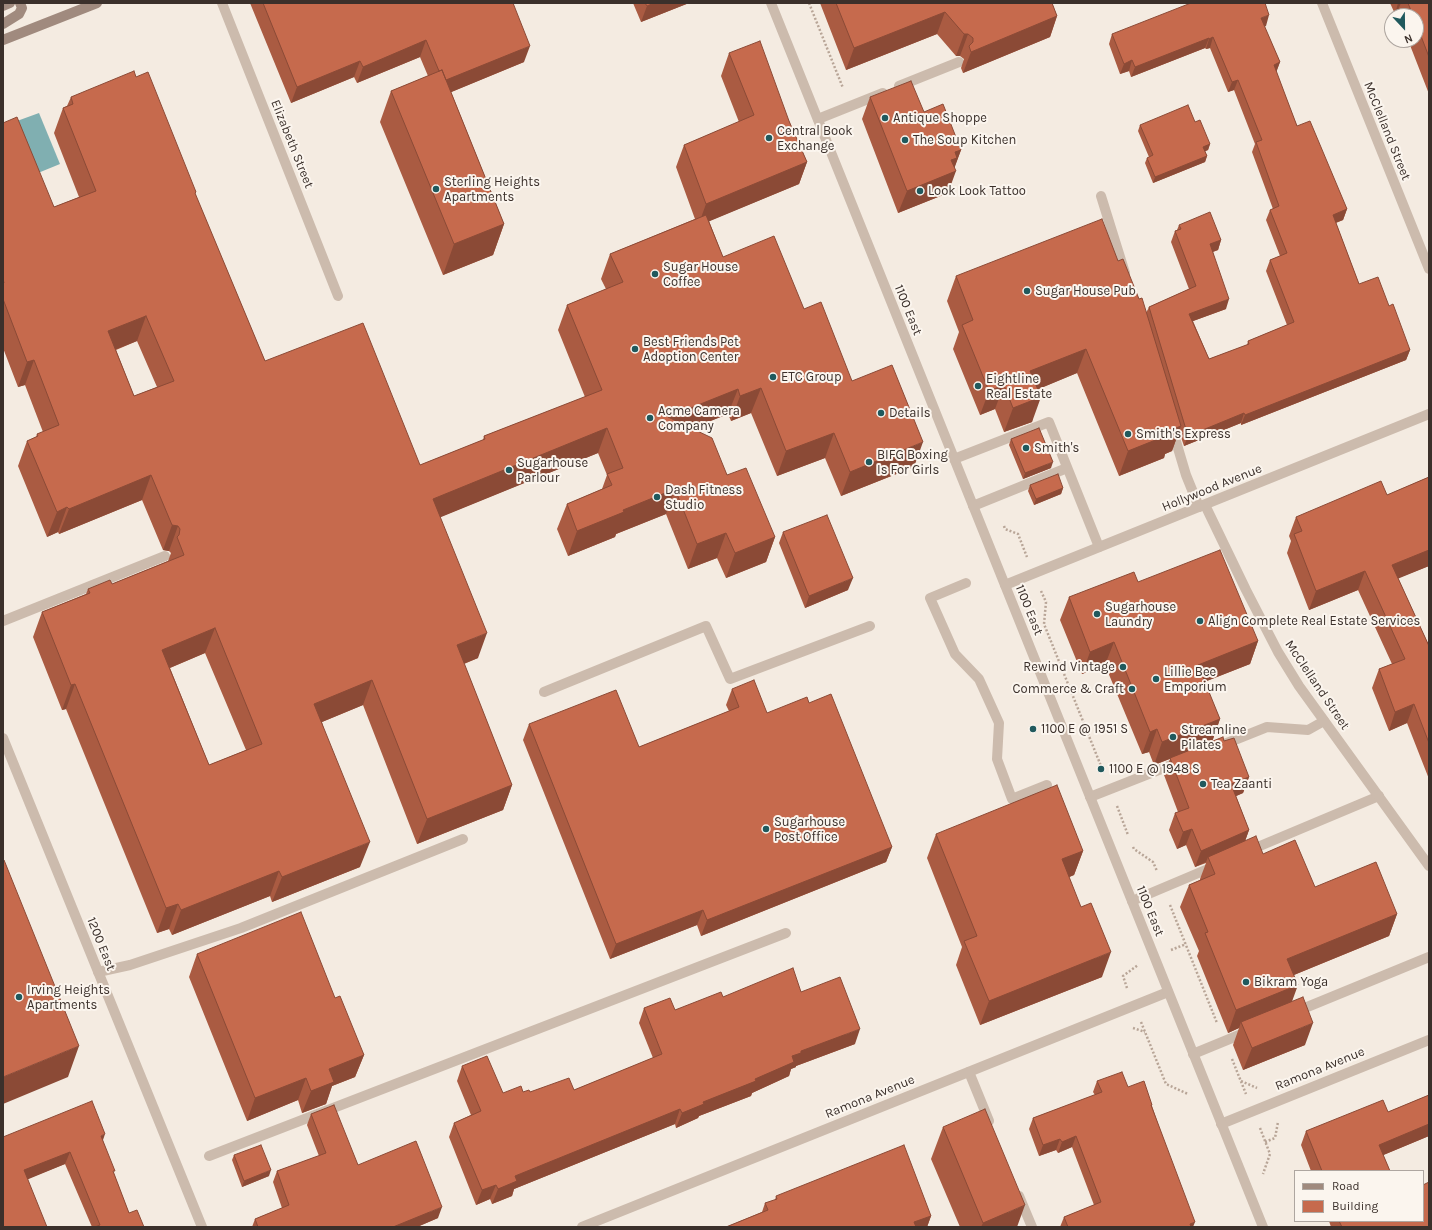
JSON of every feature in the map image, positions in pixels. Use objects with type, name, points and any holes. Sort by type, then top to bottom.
[{"type":"main road","points":[[3,6],[10,3]]},
{"type":"main road","points":[[3,24],[19,14],[22,8],[20,3]]},
{"type":"main road","points":[[3,40],[97,3]]},
{"type":"street","name":"Elizabeth Street","points":[[222,3],[338,296]]},
{"type":"street","name":"1100 East","points":[[771,3],[1263,1227]]},
{"type":"street","name":"McClelland Street","points":[[1322,3],[1429,268]]},
{"type":"street","points":[[818,119],[959,62]]},
{"type":"street","points":[[1101,196],[1129,286]]},
{"type":"street","name":"Hollywood Avenue","points":[[1005,585],[1429,414]]},
{"type":"street","name":"McClelland Street","points":[[1169,419],[1186,475],[1278,652],[1299,686],[1429,866]]},
{"type":"street","points":[[954,459],[1049,422],[1099,548]]},
{"type":"street","points":[[973,506],[1067,468]]},
{"type":"street","points":[[3,621],[165,556]]},
{"type":"street","points":[[966,583],[930,598],[955,654],[979,679],[999,723],[997,759],[1012,798],[1048,785]]},
{"type":"street","points":[[544,692],[706,626],[730,679],[870,626]]},
{"type":"street","points":[[1209,750],[1267,727],[1308,730],[1324,721]]},
{"type":"street","name":"1200 East","points":[[3,738],[202,1227]]},
{"type":"street","points":[[1090,797],[1188,758]]},
{"type":"street","points":[[1236,856],[1379,796]]},
{"type":"street","points":[[98,972],[130,965],[241,928],[463,839]]},
{"type":"street","points":[[1132,901],[1222,863]]},
{"type":"street","points":[[209,1156],[786,933]]},
{"type":"street","points":[[1289,1014],[1429,957]]},
{"type":"street","name":"Ramona Avenue","points":[[582,1227],[1168,992]]},
{"type":"street","points":[[1193,1054],[1260,1026]]},
{"type":"street","name":"Ramona Avenue","points":[[1222,1124],[1429,1040]]},
{"type":"street","points":[[969,1072],[992,1128]]},
{"type":"street","points":[[1015,1185],[1032,1227]]},
{"type":"path","points":[[809,3],[838,75]]},
{"type":"path","points":[[1003,524],[1005,529],[1018,534],[1027,556]]},
{"type":"path","points":[[1042,592],[1046,602],[1044,624],[1106,777]]},
{"type":"path","points":[[1116,803],[1129,836]]},
{"type":"path","points":[[1131,842],[1134,849],[1153,862]]},
{"type":"path","points":[[1169,902],[1219,1028]]},
{"type":"path","points":[[1170,950],[1186,944]]},
{"type":"path","points":[[1128,991],[1123,976],[1140,964]]},
{"type":"path","points":[[1140,1020],[1166,1084]]},
{"type":"path","points":[[1229,1053],[1244,1090]]},
{"type":"path","points":[[1261,1132],[1270,1154]]},
{"type":"path","points":[[1265,1142],[1275,1138]]},
{"type":"water","points":[[39,113],[60,164],[38,173],[17,121]]},
{"type":"building","points":[[263,3],[513,3],[530,46],[446,80],[442,70],[439,71],[426,40],[363,67],[360,61],[297,87]]},
{"type":"building","points":[[645,3],[654,3],[647,6]]},
{"type":"building","points":[[836,3],[1052,3],[1057,16],[971,52],[969,46],[973,42],[973,38],[968,34],[964,34],[945,12],[854,48]]},
{"type":"building","points":[[1191,3],[1265,3],[1269,15],[1261,18],[1280,62],[1274,65],[1297,126],[1310,121],[1347,209],[1333,215],[1359,284],[1378,277],[1389,306],[1393,304],[1410,350],[1245,415],[1244,413],[1188,436],[1149,307],[1196,286],[1175,231],[1181,229],[1179,225],[1210,212],[1221,240],[1210,244],[1229,299],[1189,314],[1209,359],[1249,344],[1248,341],[1294,322],[1270,260],[1287,253],[1270,210],[1279,206],[1256,142],[1262,140],[1238,80],[1232,82],[1213,37],[1135,67],[1132,60],[1124,64],[1112,34]]},
{"type":"building","points":[[1408,3],[1429,3],[1429,57],[1424,44],[1424,8],[1410,8]]},
{"type":"building","points":[[760,41],[789,121],[807,162],[706,204],[684,145],[754,115],[729,53]]},
{"type":"building","points":[[442,70],[504,224],[454,244],[391,91]]},
{"type":"building","points":[[134,71],[136,77],[148,72],[196,192],[195,193],[265,361],[363,323],[420,465],[485,439],[484,436],[602,390],[567,305],[623,282],[610,254],[706,215],[723,257],[774,236],[804,309],[821,302],[852,381],[892,365],[923,442],[850,472],[834,433],[786,451],[761,388],[740,396],[738,389],[668,417],[712,438],[727,475],[746,468],[775,537],[735,553],[726,533],[697,544],[675,489],[577,531],[567,504],[612,485],[607,474],[623,468],[607,428],[433,499],[487,633],[457,645],[512,785],[427,819],[372,680],[314,704],[370,842],[282,877],[279,871],[181,910],[178,904],[166,908],[75,684],[71,685],[42,612],[90,593],[88,589],[110,580],[112,584],[184,555],[177,537],[180,529],[178,526],[172,525],[151,475],[69,509],[67,507],[57,512],[27,441],[38,436],[37,434],[59,425],[34,360],[27,362],[3,299],[3,123],[17,117],[54,207],[96,191],[63,108],[73,104],[71,97]],"holes":[[[146,316],[174,381],[134,396],[108,331]],[[215,628],[262,744],[209,765],[162,650]]]},
{"type":"building","points":[[911,81],[924,112],[943,104],[961,150],[955,152],[957,158],[951,160],[956,171],[907,191],[870,97]]},
{"type":"building","points":[[1188,105],[1195,122],[1200,120],[1210,144],[1203,147],[1207,156],[1155,177],[1147,158],[1153,155],[1140,125]]},
{"type":"building","points":[[1102,219],[1118,261],[1123,259],[1139,299],[1142,298],[1181,426],[1171,430],[1173,433],[1128,451],[1086,349],[1030,371],[1041,397],[1013,408],[1004,385],[989,391],[962,325],[973,320],[956,276]]},
{"type":"building","points":[[1039,428],[1053,462],[1025,473],[1011,439]]},
{"type":"building","points":[[1058,474],[1063,488],[1036,499],[1030,485]]},
{"type":"building","points":[[1429,477],[1429,550],[1392,565],[1429,646],[1429,743],[1414,704],[1395,712],[1379,669],[1405,659],[1365,571],[1316,591],[1294,534],[1302,531],[1296,517],[1381,481],[1387,495]]},
{"type":"building","points":[[827,515],[853,578],[809,596],[783,532]]},
{"type":"building","points":[[1220,550],[1258,641],[1198,665],[1220,719],[1162,742],[1157,729],[1150,732],[1114,642],[1090,652],[1069,597],[1134,572],[1138,582]]},
{"type":"building","points":[[754,680],[767,713],[807,697],[809,703],[831,694],[892,847],[707,920],[703,910],[616,944],[529,724],[616,690],[639,747],[739,707],[732,689]]},
{"type":"building","points":[[1223,737],[1224,741],[1234,738],[1249,777],[1231,784],[1249,830],[1201,851],[1192,829],[1183,832],[1175,813],[1189,808],[1170,758]]},
{"type":"building","points":[[1057,785],[1083,851],[1062,859],[1081,907],[1091,903],[1111,952],[989,1001],[964,941],[977,936],[936,834]]},
{"type":"building","points":[[1256,836],[1263,854],[1295,840],[1315,887],[1376,862],[1397,914],[1287,959],[1298,985],[1236,1010],[1205,933],[1208,932],[1189,885],[1215,874],[1208,857]]},
{"type":"building","points":[[3,860],[79,1046],[3,1077]]},
{"type":"building","points":[[301,912],[335,998],[340,996],[364,1055],[329,1069],[334,1082],[311,1091],[306,1078],[255,1098],[197,954]]},
{"type":"building","points":[[793,968],[801,992],[840,977],[860,1029],[801,1051],[801,1053],[792,1056],[794,1062],[755,1079],[756,1081],[703,1102],[704,1104],[682,1113],[680,1109],[515,1176],[517,1181],[498,1189],[496,1185],[482,1190],[454,1123],[481,1111],[462,1066],[487,1056],[503,1093],[521,1086],[523,1092],[529,1090],[530,1092],[569,1078],[574,1090],[662,1054],[644,1008],[670,998],[675,1010],[721,992],[723,997]]},
{"type":"building","points":[[1303,997],[1313,1023],[1252,1048],[1241,1022]]},
{"type":"building","points":[[1122,1072],[1128,1087],[1144,1081],[1151,1105],[1195,1222],[1190,1224],[1191,1227],[1068,1227],[1064,1217],[1101,1202],[1076,1136],[1062,1142],[1060,1139],[1043,1145],[1033,1118],[1102,1092],[1097,1081]]},
{"type":"building","points":[[1429,1095],[1429,1124],[1379,1145],[1390,1170],[1322,1170],[1306,1131],[1383,1100],[1388,1112]]},
{"type":"building","points":[[92,1101],[105,1134],[101,1136],[129,1213],[137,1210],[144,1227],[95,1227],[100,1225],[70,1152],[24,1170],[47,1227],[3,1227],[3,1137]]},
{"type":"building","points":[[334,1105],[358,1165],[416,1141],[442,1207],[393,1227],[258,1227],[255,1219],[289,1205],[277,1171],[326,1153],[311,1114]]},
{"type":"building","points":[[985,1109],[1025,1205],[983,1223],[943,1127]]},
{"type":"building","points":[[261,1145],[271,1170],[244,1181],[234,1155]]},
{"type":"building","points":[[904,1145],[931,1216],[914,1222],[916,1227],[726,1227],[768,1210],[765,1203],[777,1199],[776,1196]]},
{"type":"building","points":[[1429,1182],[1429,1227],[1342,1227],[1340,1222],[1424,1222],[1424,1184]]},
{"type":"place","name":"Antique Shoppe","points":[[885,118]]},
{"type":"place","name":"Central Book Exchange","points":[[769,138]]},
{"type":"place","name":"The Soup Kitchen","points":[[905,140]]},
{"type":"place","name":"Sterling Heights Apartments","points":[[436,189]]},
{"type":"place","name":"Look Look Tattoo","points":[[920,191]]},
{"type":"place","name":"Sugar House Coffee","points":[[655,274]]},
{"type":"place","name":"Sugar House Pub","points":[[1027,291]]},
{"type":"place","name":"Best Friends Pet Adoption Center","points":[[635,349]]},
{"type":"place","name":"ETC Group","points":[[773,377]]},
{"type":"place","name":"Eightline Real Estate","points":[[978,386]]},
{"type":"place","name":"Details","points":[[881,413]]},
{"type":"place","name":"Acme Camera Company","points":[[650,418]]},
{"type":"place","name":"Smith's Express","points":[[1128,434]]},
{"type":"place","name":"Smith's","points":[[1026,448]]},
{"type":"place","name":"BIFG Boxing Is For Girls","points":[[869,462]]},
{"type":"place","name":"Sugarhouse Parlour","points":[[509,470]]},
{"type":"place","name":"Dash Fitness Studio","points":[[657,497]]},
{"type":"place","name":"Sugarhouse Laundry","points":[[1097,614]]},
{"type":"place","name":"Align Complete Real Estate Services","points":[[1200,621]]},
{"type":"place","name":"Rewind Vintage","points":[[1123,667]]},
{"type":"place","name":"Lillie Bee Emporium","points":[[1156,679]]},
{"type":"place","name":"Commerce & Craft","points":[[1132,689]]},
{"type":"place","name":"1100 E @ 1951 S","points":[[1033,729]]},
{"type":"place","name":"Streamline Pilates","points":[[1173,737]]},
{"type":"place","name":"1100 E @ 1948 S","points":[[1101,769]]},
{"type":"place","name":"Tea Zaanti","points":[[1203,784]]},
{"type":"place","name":"Sugarhouse Post Office","points":[[766,829]]},
{"type":"place","name":"Bikram Yoga","points":[[1246,982]]},
{"type":"place","name":"Irving Heights Apartments","points":[[19,997]]}]
